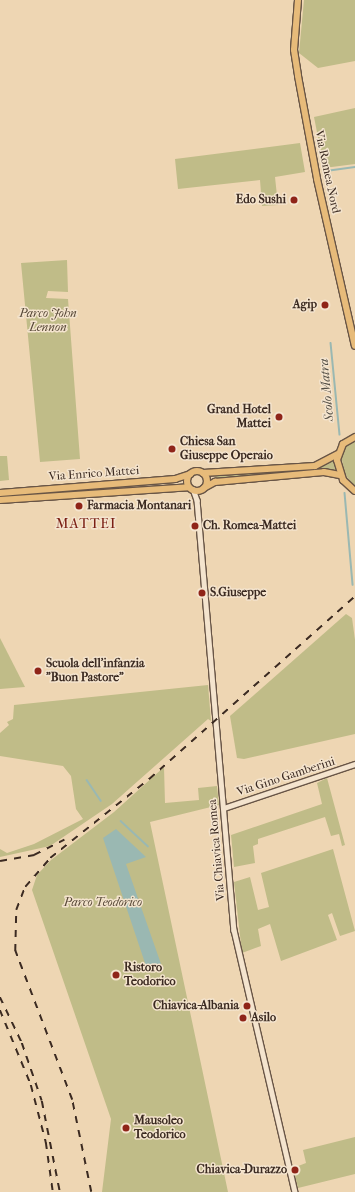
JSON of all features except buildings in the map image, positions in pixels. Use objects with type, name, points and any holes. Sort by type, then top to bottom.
[{"type":"main road","name":"Via Romea Nord","points":[[298,0],[294,50],[298,76],[317,179],[355,346]]},
{"type":"main road","points":[[354,436],[343,444],[338,454],[340,475],[346,485],[355,491]]},
{"type":"main road","points":[[338,454],[315,466],[203,473],[197,471],[190,474],[191,488],[203,488],[215,482],[324,472],[340,475]]},
{"type":"main road","points":[[203,473],[207,480],[203,488]]},
{"type":"main road","name":"Via Enrico Mattei","points":[[0,492],[175,479],[190,474]]},
{"type":"main road","name":"Via Enrico Mattei","points":[[0,500],[191,488]]},
{"type":"street","name":"Via Chiavica Romea","points":[[191,488],[197,500],[224,808],[240,960],[295,1192]]},
{"type":"street","name":"Via Chiavica Romea","points":[[197,500],[203,488]]},
{"type":"street","name":"Via Gino Gamberini","points":[[224,808],[355,764]]},
{"type":"green space","points":[[304,0],[355,0],[355,61],[318,68],[299,53]]},
{"type":"green space","points":[[355,108],[355,164],[324,168],[314,117]]},
{"type":"green space","points":[[300,143],[305,172],[275,177],[278,205],[262,206],[260,180],[178,189],[175,159]]},
{"type":"green space","name":"Parco John Lennon","points":[[67,260],[68,292],[48,291],[46,298],[68,299],[80,459],[40,462],[21,263]]},
{"type":"green space","points":[[355,440],[355,486],[345,475],[341,455],[344,447]]},
{"type":"green space","points":[[0,456],[7,456],[9,480],[0,481]]},
{"type":"green space","points":[[335,458],[337,470],[216,479],[215,476],[317,467]]},
{"type":"green space","points":[[346,614],[352,618],[355,640],[355,734],[244,759],[237,758],[230,716]]},
{"type":"green space","points":[[0,638],[25,687],[0,689]]},
{"type":"green space","points":[[208,685],[211,721],[208,719],[112,804],[50,846],[0,857],[0,849],[7,853],[34,844],[83,819],[76,809],[71,776],[63,766],[0,756],[0,733],[9,725],[7,722],[13,719],[14,705]]},
{"type":"green space","name":"Parco Teodorico","points":[[164,767],[165,803],[199,800],[198,788],[217,786],[219,805],[150,822],[228,1192],[102,1192],[111,1119],[32,890],[37,875],[51,860],[114,812]]},
{"type":"green space","points":[[327,778],[345,845],[342,846],[339,834],[331,836],[325,817],[258,839],[258,844],[253,846],[255,863],[234,867],[231,835],[322,804],[317,783]]},
{"type":"green space","points":[[333,849],[355,931],[340,936],[332,913],[328,915],[337,940],[281,961],[270,924],[258,929],[261,946],[242,953],[234,882],[250,877],[258,910],[269,907],[261,873]]},
{"type":"green space","points":[[355,1137],[355,1174],[298,1188],[293,1168],[306,1163],[303,1150]]},
{"type":"water","points":[[116,829],[146,857],[126,864],[161,964],[147,969],[103,838]]},
{"type":"waterway","name":"Scolo Matra","points":[[326,171],[355,167]]},
{"type":"waterway","name":"Scolo Matra","points":[[331,343],[340,435]]},
{"type":"waterway","name":"Scolo Matra","points":[[345,493],[353,585]]},
{"type":"waterway","points":[[87,780],[101,801]]},
{"type":"waterway","points":[[121,821],[148,846]]},
{"type":"railway","points":[[91,1192],[72,1100],[15,951],[16,910],[25,887],[50,858],[149,779],[355,596]]},
{"type":"railway","points":[[0,861],[34,855],[64,840]]},
{"type":"railway","points":[[0,997],[22,1043],[42,1101],[60,1192]]},
{"type":"railway","points":[[0,1010],[31,1085],[46,1142],[53,1192]]},
{"type":"place","name":"Edo Sushi","points":[[294,200]]},
{"type":"place","name":"Agip","points":[[325,305]]},
{"type":"place","name":"Grand Hotel Mattei","points":[[279,417]]},
{"type":"place","name":"Chiesa San Giuseppe Operaio","points":[[172,449]]},
{"type":"place","name":"Farmacia Montanari","points":[[79,506]]},
{"type":"place","name":"Ch. Romea-Mattei","points":[[195,526]]},
{"type":"place","name":"S.Giuseppe","points":[[202,593]]},
{"type":"place","name":"Scuola dell'infanzia \"Buon Pastore\"","points":[[38,671]]},
{"type":"place","name":"Ristoro Teodorico","points":[[116,975]]},
{"type":"place","name":"Chiavica-Albania","points":[[247,1006]]},
{"type":"place","name":"Asilo","points":[[243,1018]]},
{"type":"place","name":"Mausoleo Teodorico","points":[[126,1128]]},
{"type":"place","name":"Chiavica-Durazzo","points":[[295,1170]]},
{"type":"district","name":"MATTEI","points":[[86,524]]}]
